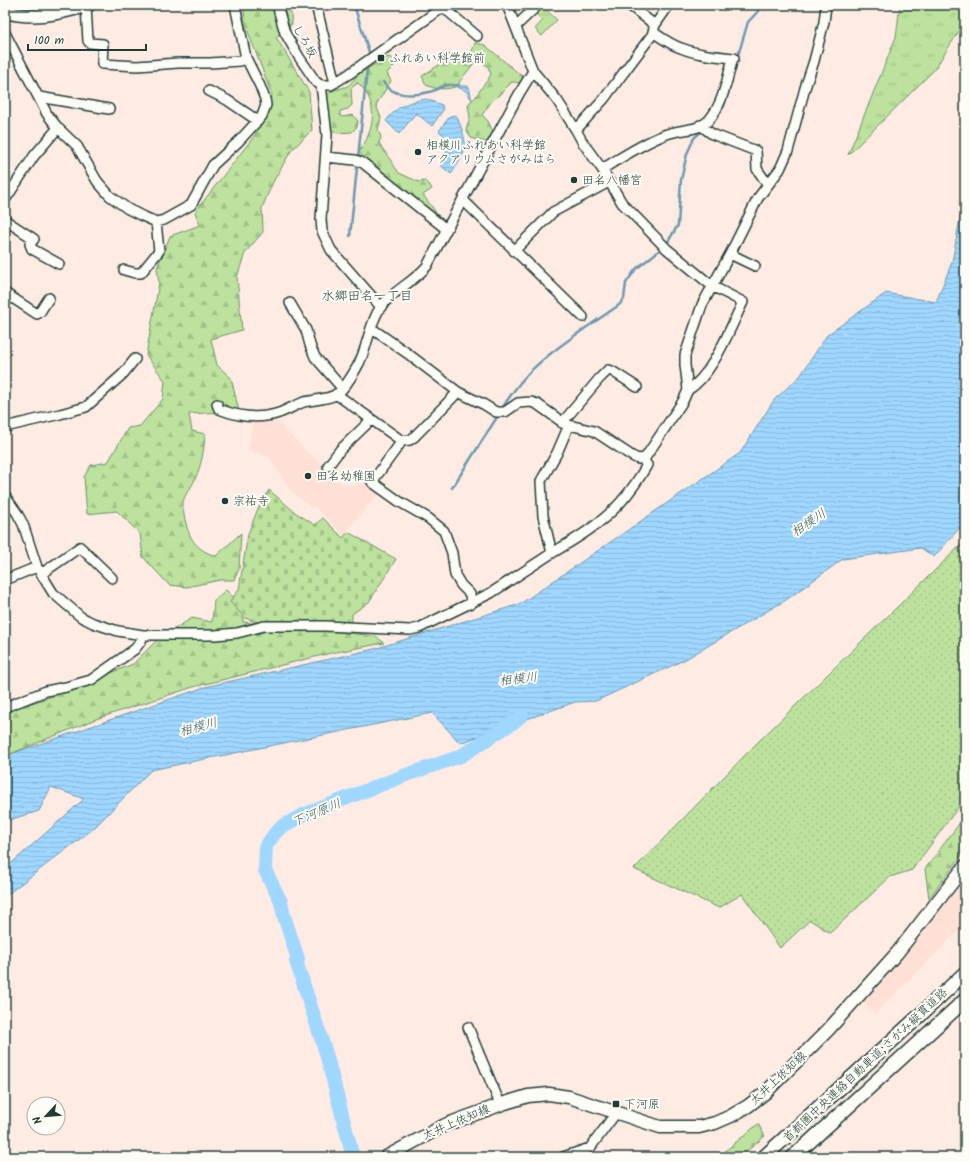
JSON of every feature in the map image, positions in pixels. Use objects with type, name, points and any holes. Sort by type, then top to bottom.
[{"type":"highway","name":"首都圏中央連絡自動車道;さがみ縦貫道路","points":[[764,1157],[965,973]]},
{"type":"highway","name":"首都圏中央連絡自動車道;さがみ縦貫道路","points":[[793,1157],[965,1000]]},
{"type":"main road","points":[[5,12],[39,16],[57,14],[87,6]]},
{"type":"main road","name":"太井上依知線","points":[[386,1157],[445,1125],[500,1104],[528,1096],[549,1094],[569,1097],[660,1127],[699,1127],[715,1123],[731,1116],[748,1106],[766,1092],[828,1030],[897,953],[965,866]]},
{"type":"street","points":[[5,33],[47,114],[58,128],[77,146],[97,181],[110,196],[128,209],[156,222],[164,220],[191,205],[213,165],[258,121],[264,110],[266,104],[265,99],[246,58],[235,5]]},
{"type":"street","name":"しろ坂","points":[[277,5],[285,33],[290,44],[316,82],[321,85]]},
{"type":"street","points":[[316,5],[335,83]]},
{"type":"street","points":[[507,5],[533,71],[557,100],[622,203],[664,246],[712,286],[743,302],[718,355],[697,384],[688,390]]},
{"type":"street","points":[[516,26],[538,5]]},
{"type":"street","points":[[629,5],[654,29],[680,48],[695,53],[733,58],[720,99],[703,128]]},
{"type":"street","points":[[576,130],[585,122],[604,99],[654,29],[669,5]]},
{"type":"street","points":[[5,496],[23,524],[39,571],[53,593],[81,616],[93,623],[118,631],[143,635],[215,635],[237,633],[264,626],[325,626],[410,630],[418,628],[471,604],[498,589],[585,532],[619,505],[631,490],[647,465],[645,463],[645,458],[683,401],[688,390],[685,355],[702,305],[758,198],[780,169],[788,150],[816,54],[824,22],[826,5]]},
{"type":"street","points":[[87,6],[88,41],[90,43],[103,44],[102,64],[138,66],[178,63],[210,63],[240,61],[246,58]]},
{"type":"street","points":[[381,307],[331,250],[322,231],[320,219],[327,134],[321,85],[335,83],[444,6],[477,36]]},
{"type":"street","points":[[217,404],[220,409],[234,415],[251,417],[262,416],[277,413],[339,391],[363,356],[375,316],[381,307],[425,269],[431,260],[446,229],[533,71]]},
{"type":"street","points":[[209,92],[227,100],[258,121]]},
{"type":"street","points":[[39,97],[109,109]]},
{"type":"street","points":[[6,196],[34,156],[58,128]]},
{"type":"street","points":[[602,170],[664,135],[676,131],[703,128],[724,140],[756,151],[757,169],[768,185]]},
{"type":"street","points":[[326,156],[359,162],[446,229]]},
{"type":"street","points":[[514,251],[553,212],[609,182]]},
{"type":"street","points":[[463,200],[583,317]]},
{"type":"street","points":[[5,220],[34,239],[30,244],[32,249],[59,264]]},
{"type":"street","points":[[124,270],[140,274],[144,271],[157,253],[159,246],[156,222]]},
{"type":"street","points":[[730,254],[755,266]]},
{"type":"street","points":[[5,293],[37,314],[49,298]]},
{"type":"street","points":[[290,303],[306,330],[315,357],[339,391],[371,420],[402,442]]},
{"type":"street","points":[[371,328],[458,392],[483,404],[500,412],[518,403],[531,402],[537,404],[566,424],[594,431],[632,456],[638,459],[645,458]]},
{"type":"street","points":[[5,427],[86,407],[123,374],[135,359]]},
{"type":"street","points":[[552,553],[543,516],[541,481],[557,453],[566,424],[599,379],[608,370],[637,387]]},
{"type":"street","points":[[458,392],[414,437],[410,440],[402,442],[372,482],[400,502],[428,518],[444,531],[452,553],[455,575],[461,585],[470,594],[471,604]]},
{"type":"street","points":[[328,466],[340,450],[371,420]]},
{"type":"street","points":[[5,580],[39,571],[80,547],[112,578]]},
{"type":"street","points":[[5,707],[46,691],[81,684],[91,680],[135,649],[141,641],[143,635]]},
{"type":"street","points":[[468,1027],[500,1104]]},
{"type":"street","points":[[563,1157],[590,1148],[616,1113]]},
{"type":"shaded area","name":"田名幼稚園","points":[[275,416],[286,431],[342,484],[349,486],[367,483],[380,492],[343,535],[314,506],[311,508],[291,491],[268,456],[248,451],[253,419]]},
{"type":"shaded area","points":[[965,875],[965,924],[875,1014],[863,1001],[897,963]]},
{"type":"green space","points":[[244,5],[290,5],[292,24],[276,37],[309,92],[312,130],[291,151],[273,182],[262,208],[263,232],[245,253],[237,277],[242,330],[211,339],[217,365],[231,378],[239,411],[189,414],[192,431],[205,434],[201,462],[194,482],[183,503],[183,511],[187,526],[194,543],[209,554],[216,556],[241,533],[239,569],[234,580],[220,580],[187,587],[169,585],[143,557],[140,534],[117,511],[87,514],[84,477],[91,465],[108,462],[128,428],[140,426],[163,399],[165,381],[146,355],[159,283],[157,268],[170,236],[200,225],[195,212],[255,135],[272,95],[245,24]]},
{"type":"green space","points":[[900,5],[965,5],[961,28],[934,70],[848,155],[896,37]]},
{"type":"green space","points":[[542,6],[557,20],[542,36],[535,29],[543,20],[535,13]]},
{"type":"green space","points":[[475,43],[485,45],[524,78],[521,83],[512,82],[489,105],[482,115],[488,121],[494,134],[490,142],[471,138],[466,130],[470,118],[468,105],[488,80],[491,74],[488,67],[481,61],[474,63],[460,81],[458,86],[450,88],[438,89],[430,87],[426,85],[422,76],[439,65],[444,57],[450,54],[460,63],[472,51]]},
{"type":"green space","points":[[387,57],[392,58],[394,66],[387,73],[391,81],[376,105],[381,118],[378,130],[381,137],[379,143],[399,173],[419,182],[425,181],[429,184],[432,189],[423,195],[435,211],[436,215],[403,191],[402,188],[379,171],[359,152],[371,126],[372,108],[370,99],[358,83],[351,88],[352,105],[348,109],[340,111],[340,115],[342,117],[353,115],[358,121],[357,127],[352,132],[337,133],[331,129],[324,97],[332,91],[348,86],[360,73]]},
{"type":"green space","points":[[269,490],[296,513],[315,525],[323,518],[343,538],[348,532],[396,559],[369,602],[352,614],[352,624],[276,624],[253,621],[245,618],[230,602],[239,589],[248,534],[257,511]]},
{"type":"green space","points":[[965,541],[965,798],[912,870],[890,877],[830,933],[810,920],[780,948],[742,894],[719,908],[634,869],[756,744]]},
{"type":"green space","points":[[226,590],[243,606],[243,622],[376,636],[384,643],[331,653],[193,687],[96,719],[5,756],[5,712],[59,694],[133,664],[158,639],[192,618],[212,622],[214,600]]},
{"type":"green space","points":[[965,816],[965,851],[929,898],[925,869]]},
{"type":"green space","points":[[758,1124],[765,1136],[740,1157],[718,1157]]},
{"type":"water","points":[[455,86],[469,87],[472,100],[466,91]]},
{"type":"water","points":[[426,99],[442,105],[443,110],[432,126],[416,113],[399,134],[386,121],[398,108]]},
{"type":"water","points":[[456,115],[463,132],[465,146],[464,152],[457,166],[451,174],[439,164],[452,143],[439,131],[450,116]]},
{"type":"water","name":"相模川","points":[[965,191],[965,522],[934,557],[921,548],[843,559],[786,600],[684,660],[596,701],[575,702],[460,743],[432,713],[151,770],[93,829],[5,896],[5,869],[84,799],[51,787],[39,811],[5,821],[5,756],[205,687],[374,649],[520,604],[740,453],[774,400],[800,376],[827,335],[886,293],[936,302],[952,262]]},
{"type":"waterway","points":[[354,5],[369,52]]},
{"type":"waterway","points":[[737,59],[748,22],[764,5]]},
{"type":"waterway","points":[[350,236],[367,70]]},
{"type":"waterway","points":[[383,82],[387,87],[397,93],[410,95],[431,91],[446,85],[459,85]]},
{"type":"waterway","points":[[716,117],[724,106],[727,95]]},
{"type":"waterway","points":[[501,410],[517,386],[536,366],[566,342],[619,305],[624,299],[626,283],[636,269],[666,245],[678,225],[681,180],[687,154],[694,138],[703,130]]},
{"type":"waterway","points":[[452,488],[499,414]]},
{"type":"waterway","name":"下河原川","points":[[353,1157],[326,1053],[296,961],[298,959],[281,902],[265,870],[266,846],[281,827],[303,815],[406,775],[461,756],[514,722],[522,715]]},
{"type":"place","name":"ふれあい科学館前","points":[[381,58]]},
{"type":"place","name":"相模川ふれあい科学館 アクアリウムさがみはら","points":[[418,152]]},
{"type":"place","name":"田名八幡宮","points":[[574,180]]},
{"type":"place","name":"田名幼稚園","points":[[308,476]]},
{"type":"place","name":"宗祐寺","points":[[225,501]]},
{"type":"place","name":"下河原","points":[[616,1104]]},
{"type":"district","name":"水郷田名一丁目","points":[[367,295]]}]
